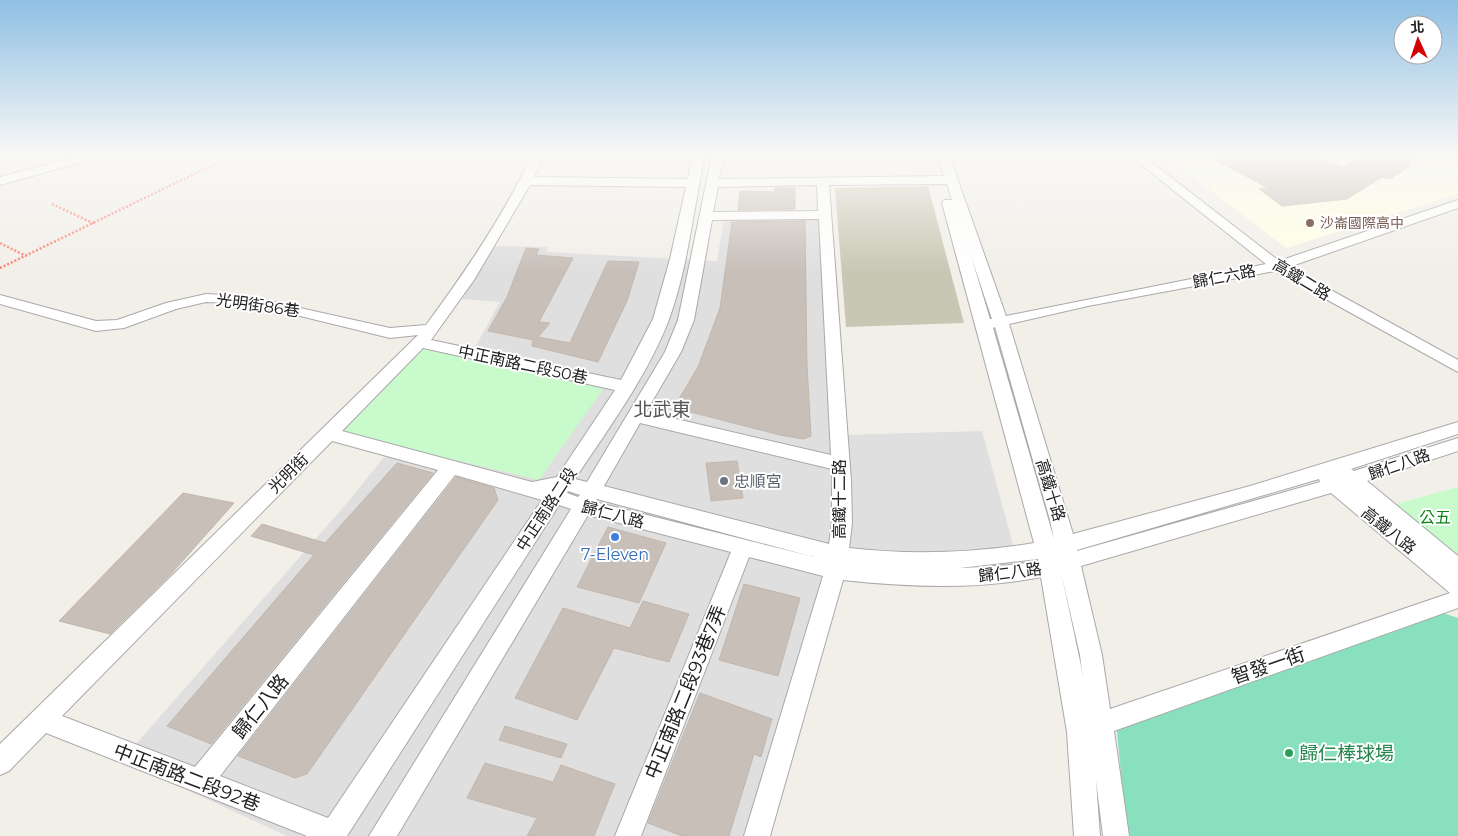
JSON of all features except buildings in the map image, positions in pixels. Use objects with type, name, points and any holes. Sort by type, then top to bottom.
[{"type":"street","name":"光明街","points":[[0,762],[426,335],[467,280],[518,194]]},
{"type":"street","name":"中正南路二段","points":[[332,834],[626,387],[661,319],[689,194]]},
{"type":"street","name":"中正南路二段","points":[[382,836],[660,378],[686,320],[711,194]]},
{"type":"street","name":"高鐵十二路","points":[[757,836],[836,563],[842,523],[842,481],[823,194]]},
{"type":"street","name":"高鐵十路","points":[[951,194],[1068,553],[1091,655],[1116,836]]},
{"type":"street","name":"高鐵二路","points":[[1188,194],[1283,264],[1458,367]]},
{"type":"street","name":"高鐵二路","points":[[1197,194],[1283,264],[1458,356]]},
{"type":"street","name":"歸仁六路","points":[[992,323],[1283,264],[1458,204]]},
{"type":"street","points":[[706,216],[825,215]]},
{"type":"street","name":"光明街86巷","points":[[0,299],[96,326],[119,325],[171,306],[206,298],[246,300],[279,306],[390,333],[426,335]]},
{"type":"street","name":"高鐵十路","points":[[992,323],[1048,558],[1079,732],[1087,836]]},
{"type":"street","name":"中正南路二段50巷","points":[[426,335],[626,387]]},
{"type":"street","points":[[636,416],[840,464]]},
{"type":"street","name":"歸仁八路","points":[[1335,476],[1458,428]]},
{"type":"street","points":[[328,432],[451,467]]},
{"type":"street","name":"歸仁八路","points":[[587,499],[890,576],[964,577],[1012,574],[1048,558],[1335,476],[1458,444]]},
{"type":"street","name":"歸仁八路","points":[[200,781],[451,467],[532,488],[558,490],[743,547],[836,563]]},
{"type":"street","name":"高鐵八路","points":[[1335,476],[1458,568]]},
{"type":"street","name":"高鐵八路","points":[[1335,476],[1458,587]]},
{"type":"street","name":"中正南路二段93巷7弄","points":[[628,836],[743,547]]},
{"type":"street","name":"智發一街","points":[[1079,732],[1101,722],[1458,599]]},
{"type":"street","name":"中正南路二段92巷","points":[[42,720],[332,834]]},
{"type":"path","points":[[0,268],[155,194]]},
{"type":"path","points":[[52,204],[95,224]]},
{"type":"path","points":[[0,243],[26,256]]},
{"type":"shaded area","points":[[835,194],[930,194],[964,323],[846,327]]},
{"type":"shaded area","points":[[1215,194],[1458,194],[1286,248]]},
{"type":"shaded area","points":[[828,216],[842,435],[982,431],[1020,570],[843,560],[749,836],[287,836],[122,760],[341,510],[478,342],[500,302],[462,299],[495,246],[548,247],[547,252],[717,261],[724,218]]},
{"type":"green space","points":[[432,344],[603,389],[539,480],[342,433],[342,418],[414,349]]},
{"type":"green space","name":"公五","points":[[1458,487],[1458,567],[1385,507]]},
{"type":"green space","name":"歸仁棒球場","points":[[1443,613],[1458,618],[1458,836],[1127,836],[1116,722]]},
{"type":"place","name":"沙崙國際高中","points":[[1310,223]]},
{"type":"place","name":"忠順宮","points":[[724,481]]},
{"type":"place","name":"7-Eleven","points":[[615,537]]},
{"type":"place","name":"歸仁棒球場","points":[[1289,753]]},
{"type":"district","name":"北武東","points":[[662,409]]}]
